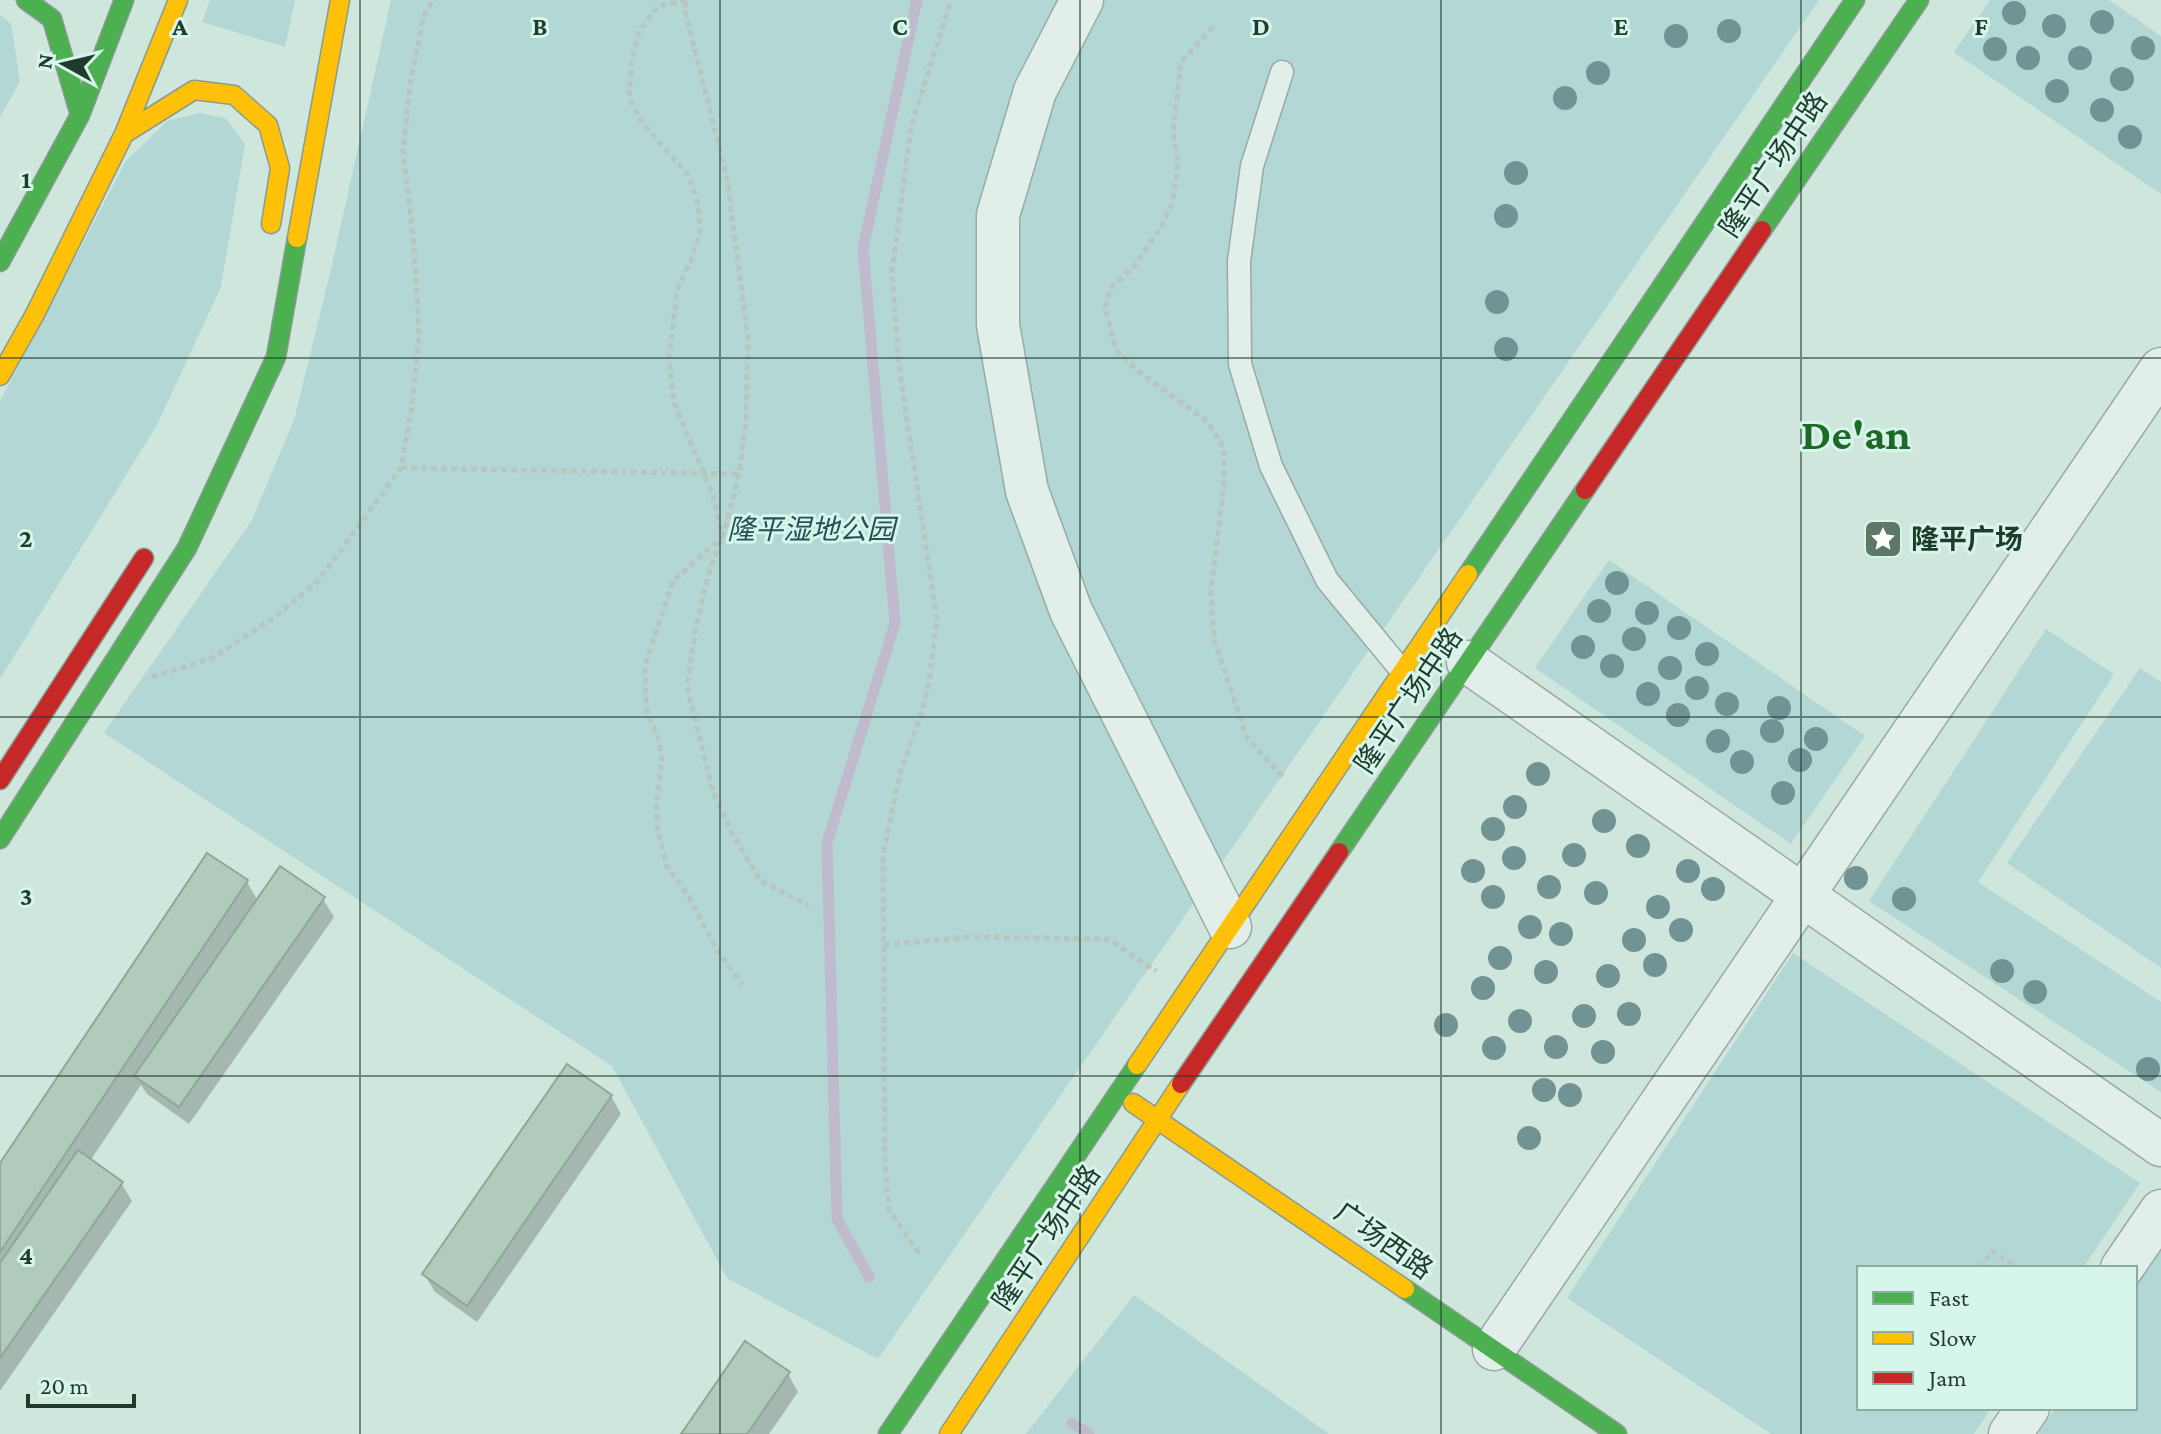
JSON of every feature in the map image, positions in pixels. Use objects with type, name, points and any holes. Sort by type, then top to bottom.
[{"type":"street","points":[[26,0],[52,19],[80,115]]},
{"type":"street","points":[[0,262],[80,115],[124,0]]},
{"type":"street","points":[[0,376],[35,314],[124,134],[178,0]]},
{"type":"street","points":[[0,839],[187,548],[276,357],[340,0]]},
{"type":"street","points":[[1082,0],[1035,91],[998,215],[998,325],[1027,491],[1071,611],[1230,927]]},
{"type":"street","name":"隆平广场中路","points":[[888,1434],[1855,0]]},
{"type":"street","name":"隆平广场中路","points":[[963,1429],[1158,1118],[1919,0]]},
{"type":"street","points":[[124,134],[194,90],[234,95],[268,125],[280,168],[267,245]]},
{"type":"street","points":[[1494,1349],[2161,369]]},
{"type":"street","points":[[0,780],[154,542]]},
{"type":"street","points":[[1468,662],[2161,1145]]},
{"type":"street","name":"广场西路","points":[[1118,1093],[1617,1434]]},
{"type":"street","points":[[2123,1266],[2161,1211]]},
{"type":"street","points":[[2010,1434],[2027,1410]]},
{"type":"lane","points":[[1282,72],[1252,166],[1241,247],[1240,364],[1271,466],[1327,580],[1402,671]]},
{"type":"path","points":[[146,680],[215,657],[275,617],[319,580],[401,468],[412,407],[419,335],[414,245],[403,150],[411,79],[424,16],[433,0]]},
{"type":"path","points":[[722,537],[713,495],[674,403],[669,358],[677,290],[700,231],[698,204],[689,176],[641,121],[629,97],[632,60],[639,32],[657,7],[686,0],[685,11],[727,178],[748,338],[746,421],[739,474],[722,537],[704,592],[687,687],[713,792],[734,837],[761,881],[809,906]]},
{"type":"path","points":[[919,1253],[889,1210],[885,1163],[883,856],[900,773],[921,715],[937,620],[899,366],[892,273],[911,127],[951,0]]},
{"type":"path","points":[[1213,27],[1181,62],[1173,131],[1178,163],[1173,201],[1162,226],[1135,265],[1110,289],[1105,307],[1116,350],[1138,371],[1208,422],[1224,449],[1224,484],[1211,591],[1214,639],[1247,738],[1312,807]]},
{"type":"path","points":[[401,468],[739,474]]},
{"type":"path","points":[[722,537],[673,581],[645,665],[646,708],[658,737],[662,760],[656,804],[658,832],[667,866],[689,897],[718,952],[743,985]]},
{"type":"path","points":[[884,945],[967,937],[1108,939],[1187,992]]},
{"type":"path","points":[[1981,1266],[1992,1251],[2014,1266]]},
{"type":"green space","points":[[210,0],[295,0],[285,47],[202,22]]},
{"type":"green space","name":"隆平湿地公园","points":[[391,0],[1819,0],[878,1359],[727,1278],[612,1066],[104,733],[252,520],[294,420]]},
{"type":"green space","points":[[1990,0],[2109,0],[2161,36],[2161,194],[1954,52]]},
{"type":"green space","points":[[0,15],[11,24],[20,81],[0,117]]},
{"type":"green space","points":[[200,113],[225,118],[245,144],[221,287],[157,425],[0,679],[0,401],[126,161],[167,121]]},
{"type":"green space","points":[[1609,560],[1865,736],[1791,844],[1535,668]]},
{"type":"green space","points":[[2046,629],[2114,674],[1978,882],[2161,1002],[2161,1092],[1869,901]]},
{"type":"green space","points":[[2140,668],[2161,682],[2161,968],[2007,863]]},
{"type":"green space","points":[[1793,953],[2140,1183],[2084,1266],[1857,1266],[1857,1410],[1990,1410],[1974,1434],[1771,1434],[1567,1298]]},
{"type":"green space","points":[[2161,1246],[2161,1434],[2038,1434],[2054,1410],[2137,1410],[2137,1283]]},
{"type":"green space","points":[[1134,1295],[1329,1434],[1026,1434]]},
{"type":"building","points":[[207,853],[248,880],[0,1252],[0,1163]]},
{"type":"building","points":[[280,866],[325,897],[179,1107],[134,1076]]},
{"type":"building","points":[[567,1064],[612,1095],[467,1306],[422,1274]]},
{"type":"building","points":[[78,1150],[123,1182],[0,1358],[0,1263]]},
{"type":"building","points":[[745,1341],[790,1372],[747,1434],[681,1434]]},
{"type":"waterway","points":[[869,1277],[837,1219],[827,843],[895,623],[863,248],[917,0]]},
{"type":"waterway","points":[[1072,1423],[1089,1434]]},
{"type":"traffic: fast","points":[[26,0],[52,19],[80,115]]},
{"type":"traffic: fast","points":[[0,262],[80,115],[124,0]]},
{"type":"traffic: fast","points":[[1468,574],[1855,0]]},
{"type":"traffic: fast","points":[[1762,230],[1919,0]]},
{"type":"traffic: fast","points":[[0,839],[187,548],[276,357],[297,238]]},
{"type":"traffic: fast","points":[[1339,852],[1585,490]]},
{"type":"traffic: fast","points":[[888,1434],[1137,1065]]},
{"type":"traffic: fast","points":[[1405,1289],[1617,1434]]},
{"type":"traffic: slow","points":[[0,376],[35,314],[124,134],[178,0]]},
{"type":"traffic: slow","points":[[297,238],[340,0]]},
{"type":"traffic: slow","points":[[124,134],[194,90],[234,95],[268,125],[280,168],[271,224]]},
{"type":"traffic: slow","points":[[1137,1065],[1468,574]]},
{"type":"traffic: slow","points":[[949,1434],[1181,1084]]},
{"type":"traffic: slow","points":[[1133,1103],[1405,1289]]},
{"type":"traffic: jam","points":[[1585,490],[1762,230]]},
{"type":"traffic: jam","points":[[0,780],[144,558]]},
{"type":"traffic: jam","points":[[1181,1084],[1339,852]]},
{"type":"place","name":"隆平广场","points":[[1883,539]]},
{"type":"district","name":"De'an","points":[[1856,434]]}]
